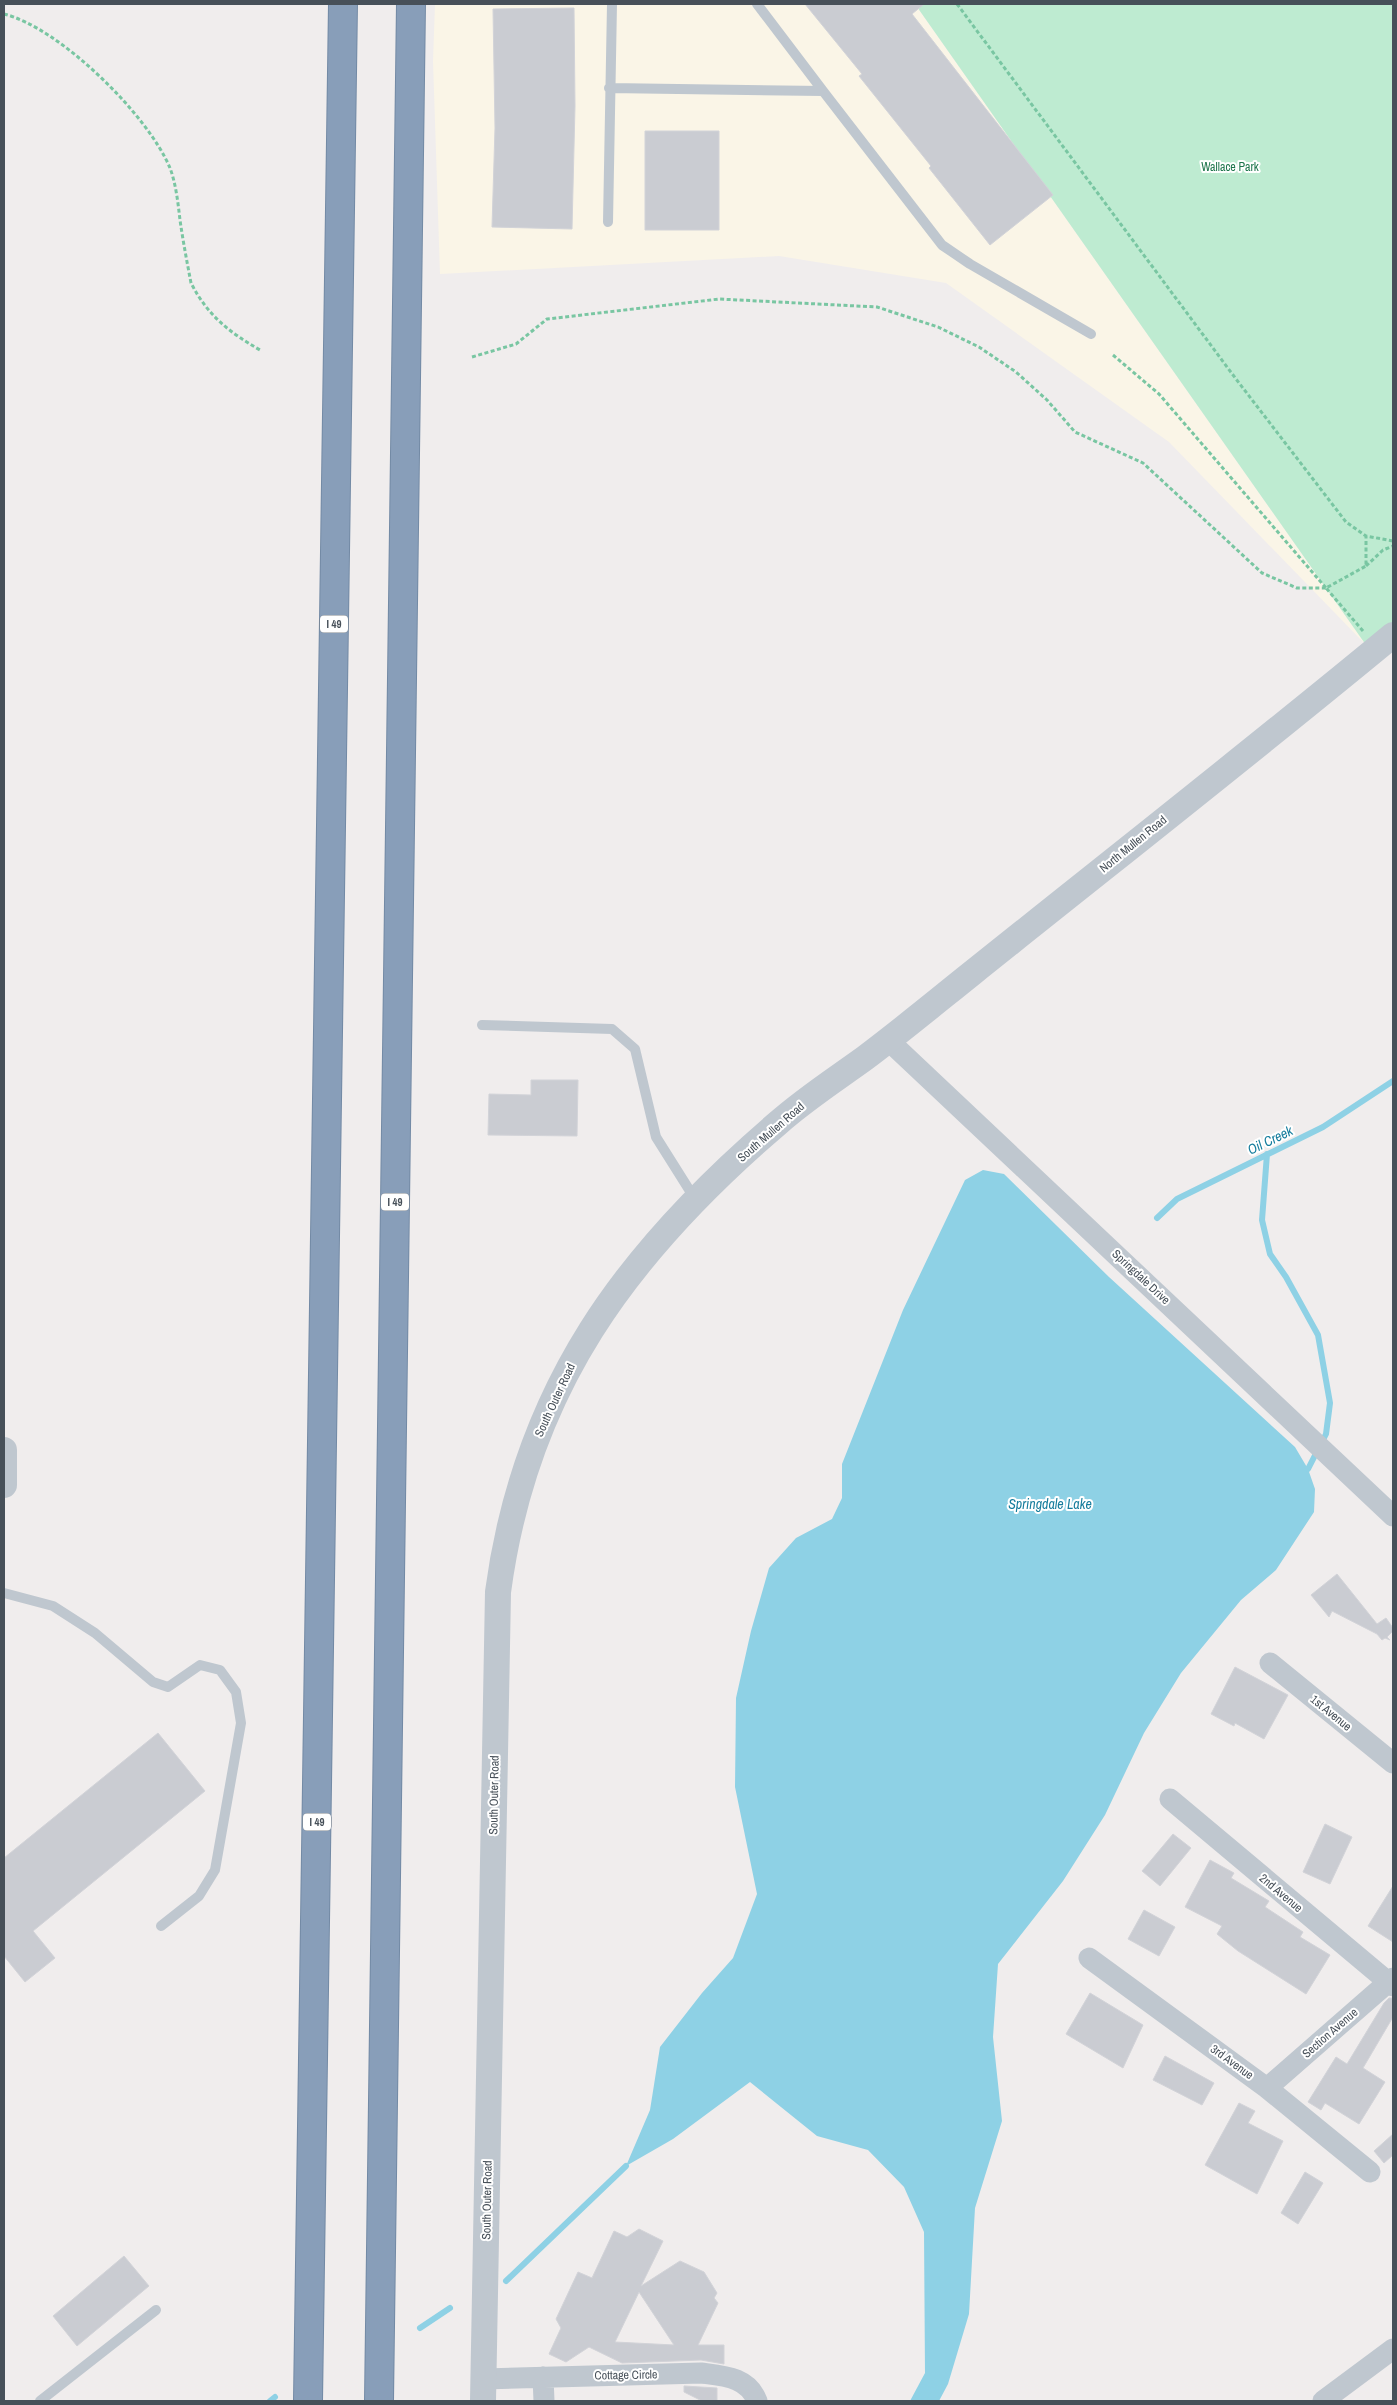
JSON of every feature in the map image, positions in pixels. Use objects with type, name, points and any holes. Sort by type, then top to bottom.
[{"type":"highway","name":"I 49","points":[[308,2401],[343,4]]},
{"type":"highway","name":"I 49","points":[[379,2401],[411,4]]},
{"type":"street","name":"North Mullen Road","points":[[888,1040],[1386,642]]},
{"type":"street","name":"South Mullen Road","points":[[664,1232],[779,1122],[888,1040]]},
{"type":"street","name":"Springdale Drive","points":[[888,1040],[1293,1419],[1393,1516]]},
{"type":"street","name":"South Outer Road","points":[[483,2390],[498,1592],[501,1566],[516,1501],[530,1456],[551,1402],[577,1351],[607,1303],[664,1232]]},
{"type":"street","points":[[4,1450],[4,1486]]},
{"type":"street","name":"1st Avenue","points":[[1270,1663],[1393,1763]]},
{"type":"street","name":"2nd Avenue","points":[[1170,1799],[1392,1982]]},
{"type":"street","name":"3rd Avenue","points":[[1089,1958],[1266,2088],[1370,2172]]},
{"type":"street","name":"Section Avenue","points":[[1266,2088],[1392,1982]]},
{"type":"street","points":[[1323,2401],[1393,2349]]},
{"type":"street","name":"Cottage Circle","points":[[483,2390],[543,2377],[701,2373],[735,2378],[754,2392],[757,2401]]},
{"type":"street","points":[[543,2377],[544,2401]]},
{"type":"lane","points":[[608,222],[612,4]]},
{"type":"lane","points":[[757,4],[942,245],[970,264],[1091,334]]},
{"type":"lane","points":[[609,88],[823,91]]},
{"type":"lane","points":[[482,1025],[612,1030],[635,1049],[656,1137],[696,1200]]},
{"type":"lane","points":[[4,1593],[53,1606],[95,1633],[153,1682],[168,1687],[200,1665],[220,1670],[236,1692],[241,1723],[215,1870],[199,1896],[161,1926]]},
{"type":"lane","points":[[40,2401],[156,2310]]},
{"type":"path","points":[[957,4],[1346,522],[1366,536],[1393,541]]},
{"type":"path","points":[[4,14],[17,17],[49,36],[95,72],[145,125],[170,169],[191,283],[199,299],[232,334],[260,350]]},
{"type":"path","points":[[472,357],[516,344],[547,319],[719,299],[876,307],[938,327],[979,348],[1016,372],[1047,400],[1076,432],[1143,464],[1262,573],[1297,588],[1326,588],[1366,566],[1383,550],[1393,546]]},
{"type":"path","points":[[1113,355],[1159,394],[1326,588],[1386,642]]},
{"type":"path","points":[[1366,536],[1366,566]]},
{"type":"shaded area","points":[[435,4],[915,4],[1366,645],[1169,442],[946,283],[779,256],[440,274],[433,61]]},
{"type":"green space","name":"Wallace Park","points":[[915,4],[1393,4],[1393,623],[1366,645]]},
{"type":"water","name":"Springdale Lake","points":[[983,1170],[1004,1174],[1109,1277],[1295,1447],[1308,1469],[1315,1489],[1314,1512],[1276,1570],[1241,1600],[1181,1673],[1144,1733],[1105,1815],[1063,1881],[998,1964],[993,2037],[1002,2121],[975,2208],[969,2314],[948,2384],[939,2401],[910,2401],[925,2373],[924,2232],[904,2187],[868,2150],[817,2136],[750,2082],[673,2139],[626,2166],[650,2110],[660,2047],[702,1993],[733,1958],[757,1894],[735,1787],[736,1698],[751,1631],[769,1568],[796,1538],[832,1519],[842,1498],[842,1464],[903,1310],[965,1180]]},
{"type":"building","points":[[805,4],[924,4],[912,14],[1053,195],[990,245],[929,168],[931,166],[859,76],[862,74]]},
{"type":"building","points":[[574,8],[575,106],[572,229],[492,227],[495,128],[493,9]]},
{"type":"building","points":[[645,131],[719,131],[719,230],[645,230]]},
{"type":"building","points":[[531,1080],[578,1080],[577,1136],[488,1135],[489,1094],[531,1095]]},
{"type":"building","points":[[1337,1574],[1377,1624],[1386,1618],[1393,1628],[1393,1631],[1387,1637],[1390,1640],[1385,1638],[1382,1640],[1377,1634],[1332,1611],[1329,1617],[1311,1595]]},
{"type":"building","points":[[1235,1667],[1288,1695],[1264,1739],[1235,1723],[1234,1726],[1211,1714]]},
{"type":"building","points":[[158,1733],[205,1791],[33,1931],[55,1958],[25,1982],[4,1956],[4,1858]]},
{"type":"building","points":[[1325,1824],[1352,1837],[1330,1884],[1303,1872]]},
{"type":"building","points":[[1173,1834],[1191,1848],[1160,1886],[1142,1871]]},
{"type":"building","points":[[1210,1860],[1234,1873],[1231,1878],[1269,1901],[1265,1907],[1303,1932],[1300,1937],[1330,1955],[1306,1994],[1238,1951],[1217,1934],[1222,1926],[1185,1907]]},
{"type":"building","points":[[1393,1886],[1393,1942],[1368,1926]]},
{"type":"building","points":[[1144,1910],[1175,1927],[1159,1956],[1128,1939]]},
{"type":"building","points":[[1090,1993],[1143,2025],[1123,2068],[1066,2034]]},
{"type":"building","points":[[1389,1998],[1393,1998],[1393,2017],[1363,2068],[1385,2082],[1359,2124],[1325,2103],[1321,2110],[1308,2102],[1336,2057],[1347,2064],[1384,2003]]},
{"type":"building","points":[[1165,2056],[1214,2083],[1202,2105],[1153,2080]]},
{"type":"building","points":[[1239,2103],[1255,2111],[1248,2123],[1283,2141],[1257,2194],[1205,2165]]},
{"type":"building","points":[[1393,2134],[1393,2155],[1384,2163],[1374,2151]]},
{"type":"building","points":[[1305,2172],[1323,2183],[1298,2224],[1281,2213]]},
{"type":"building","points":[[639,2229],[663,2241],[641,2286],[680,2261],[704,2272],[717,2293],[714,2298],[718,2303],[698,2345],[724,2345],[724,2364],[701,2360],[622,2363],[589,2347],[566,2362],[549,2354],[561,2328],[556,2319],[578,2272],[592,2278],[614,2231],[627,2237]],"holes":[[[639,2292],[674,2345],[615,2342]]]},
{"type":"building","points":[[124,2256],[149,2286],[77,2346],[53,2316]]},
{"type":"building","points":[[684,2386],[717,2388],[717,2401],[702,2401],[684,2392]]},
{"type":"waterway","name":"Oil Creek","points":[[1157,1218],[1177,1199],[1323,1127],[1393,1081]]},
{"type":"waterway","points":[[1267,1154],[1262,1220],[1270,1254],[1286,1277],[1318,1335],[1330,1403],[1326,1434],[1308,1469]]},
{"type":"waterway","points":[[506,2281],[626,2166]]},
{"type":"waterway","points":[[420,2328],[450,2308]]},
{"type":"waterway","points":[[270,2401],[275,2397]]}]
